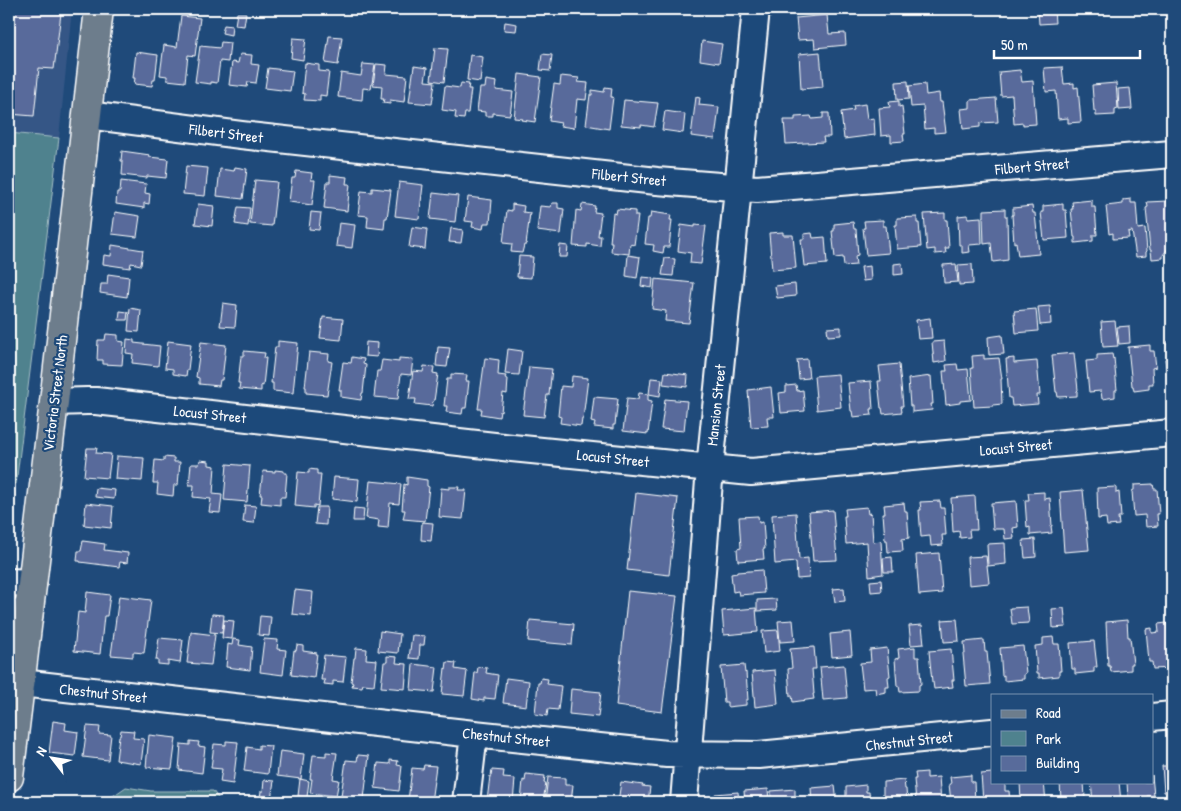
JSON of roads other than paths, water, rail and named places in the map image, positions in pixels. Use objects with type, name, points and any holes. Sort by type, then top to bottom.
[{"type":"main road","name":"Victoria Street North","points":[[9,777],[12,733],[21,683],[19,613],[21,583],[54,402],[99,9]]},
{"type":"street","name":"Mansion Street","points":[[684,802],[710,468],[756,9]]},
{"type":"street","name":"Filbert Street","points":[[87,114],[251,136],[738,188],[769,188],[1172,154]]},
{"type":"street","name":"Locust Street","points":[[54,402],[96,401],[512,448],[751,472],[1172,433]]},
{"type":"street","name":"Chestnut Street","points":[[21,683],[667,754],[759,755],[991,732]]},
{"type":"street","points":[[1154,716],[1172,715]]},
{"type":"street","points":[[466,802],[474,734]]}]
